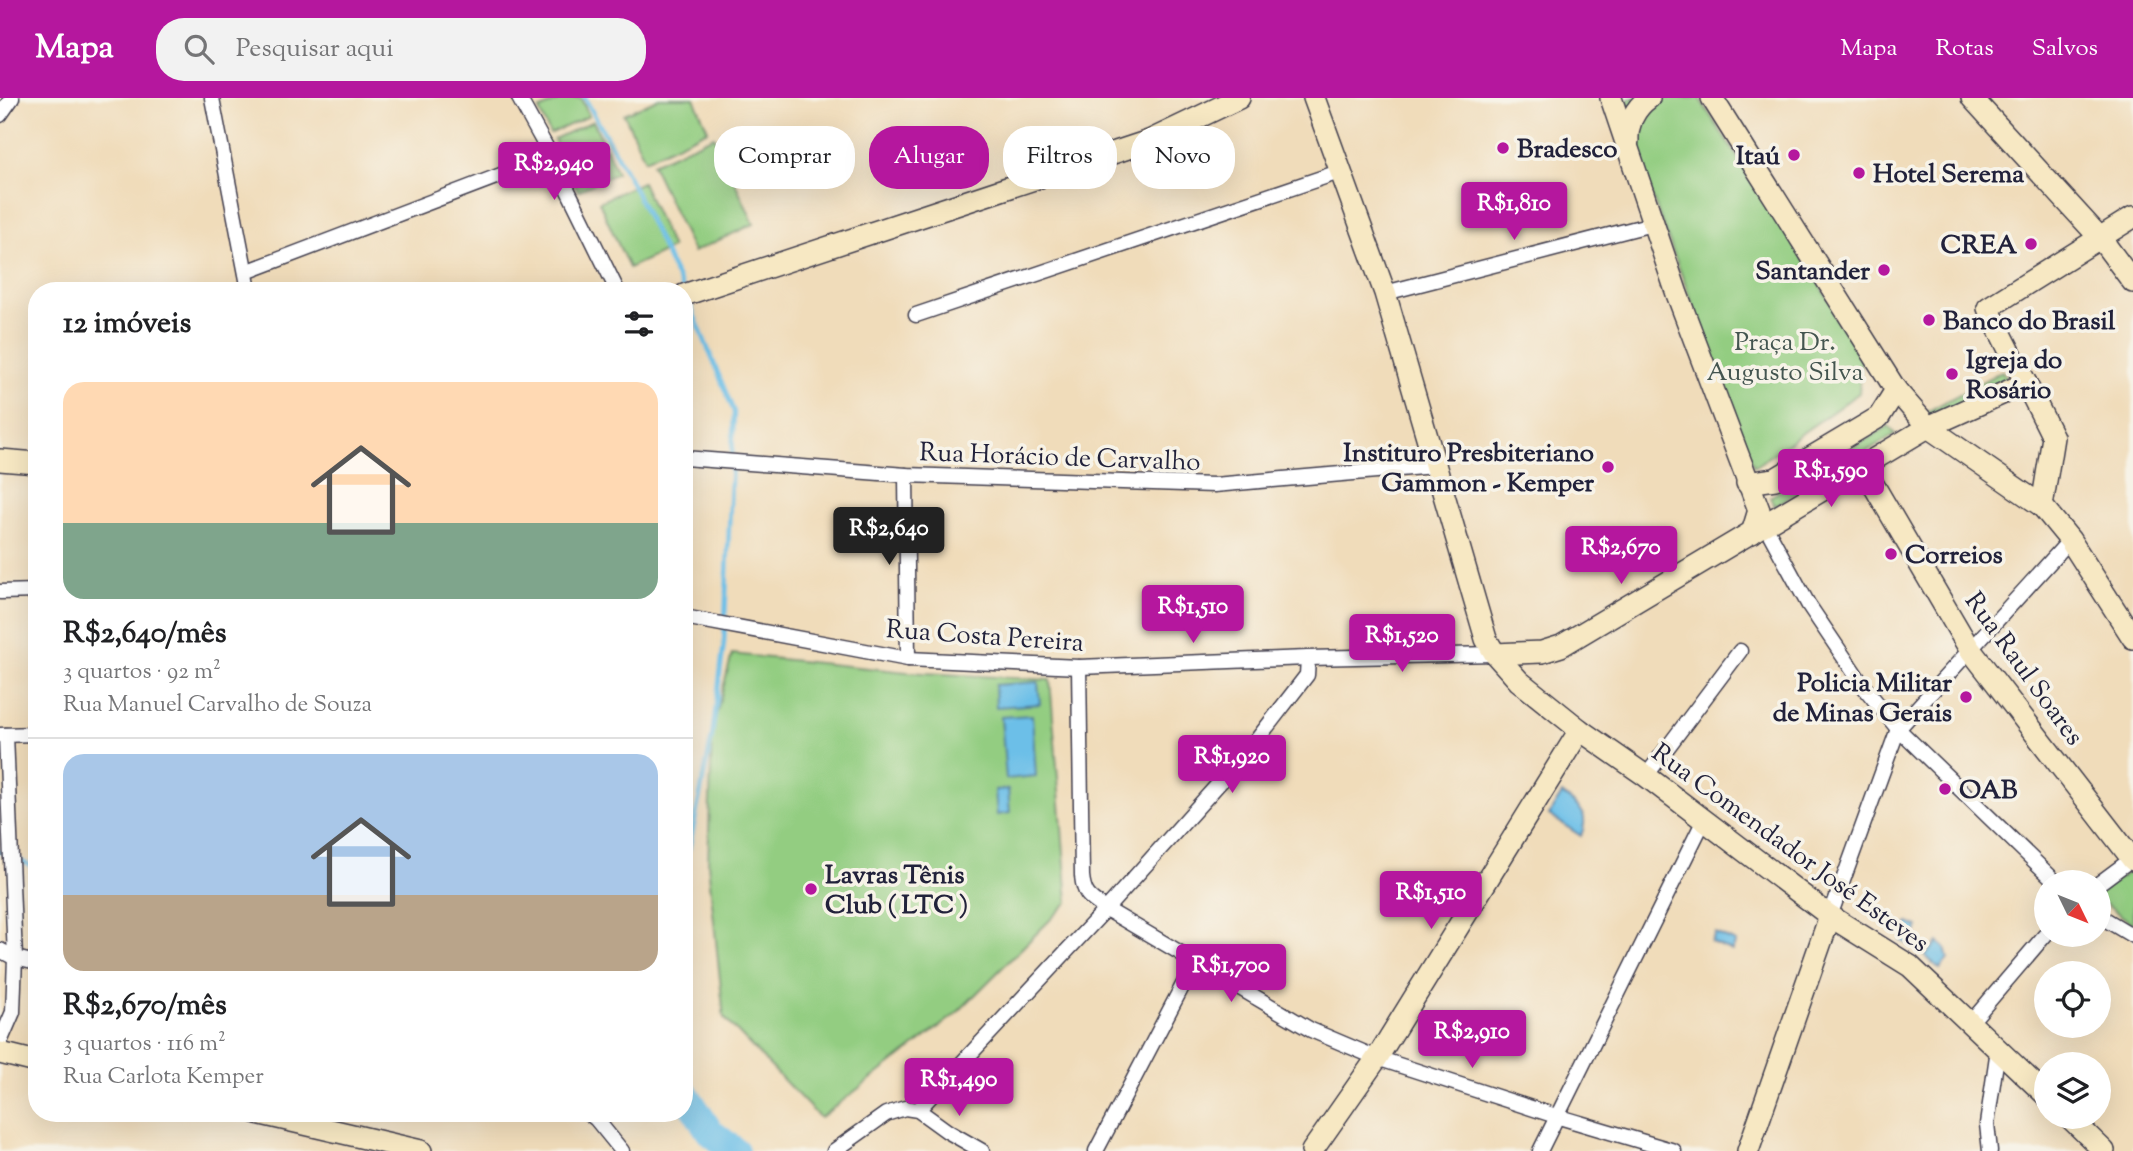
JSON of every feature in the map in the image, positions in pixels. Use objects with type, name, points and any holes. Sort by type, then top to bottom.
[{"type":"main road","points":[[693,292],[1149,141],[1239,98]]},
{"type":"main road","name":"Rua Comendador José Esteves","points":[[1314,98],[1385,293],[1486,639],[1495,654],[1519,681],[1580,730],[1646,776],[1830,916],[1910,966],[2034,1084]]},
{"type":"main road","points":[[1611,98],[1629,146],[1652,224],[1764,521]]},
{"type":"main road","points":[[1629,146],[1631,122],[1636,111],[1649,98]]},
{"type":"main road","points":[[1972,98],[2101,239],[2133,282]]},
{"type":"main road","points":[[1711,101],[1896,390],[1927,426],[2042,506],[2070,540],[2133,638]]},
{"type":"main road","points":[[2042,506],[2053,437],[1988,308],[2133,217]]},
{"type":"main road","points":[[1495,654],[1542,652],[1561,646],[1764,521],[1863,467],[1927,426],[2026,383]]},
{"type":"main road","points":[[1748,483],[1775,479],[1879,417],[1896,390]]},
{"type":"main road","points":[[0,460],[28,462]]},
{"type":"main road","name":"Rua Raul Soares","points":[[1863,467],[1969,648],[2133,858]]},
{"type":"main road","points":[[1311,1151],[1377,1058],[1580,730]]},
{"type":"main road","points":[[1748,1151],[1830,916]]},
{"type":"main road","points":[[0,1053],[28,1060]]},
{"type":"main road","points":[[296,1122],[421,1151]]},
{"type":"main road","points":[[2081,1129],[2104,1151]]},
{"type":"street","points":[[0,114],[12,98]]},
{"type":"street","points":[[212,98],[248,282]]},
{"type":"street","points":[[519,98],[613,282]]},
{"type":"street","points":[[246,272],[551,156]]},
{"type":"street","points":[[916,314],[1339,172]]},
{"type":"street","points":[[1385,293],[1652,224]]},
{"type":"street","name":"Rua Horácio de Carvalho","points":[[693,459],[906,475],[1214,485],[1434,466]]},
{"type":"street","points":[[906,475],[908,659]]},
{"type":"street","points":[[1764,521],[1808,604],[1864,687],[1898,729],[2044,870]]},
{"type":"street","points":[[1830,916],[1898,729],[2070,540]]},
{"type":"street","points":[[0,592],[28,591]]},
{"type":"street","name":"Rua Costa Pereira","points":[[693,619],[908,659],[1079,667],[1495,654]]},
{"type":"street","points":[[1646,776],[1740,651]]},
{"type":"street","points":[[918,1110],[1106,909],[1249,750],[1307,675],[1308,658]]},
{"type":"street","points":[[1079,667],[1083,890],[1106,909],[1311,1030],[1377,1058],[1674,1151]]},
{"type":"street","points":[[0,1042],[13,1012],[15,958],[3,735],[28,734]]},
{"type":"street","points":[[1539,1151],[1704,820]]},
{"type":"street","points":[[2111,874],[2133,858]]},
{"type":"street","points":[[2111,923],[2133,936]]},
{"type":"street","points":[[1971,1022],[2035,947]]},
{"type":"street","points":[[0,950],[28,961]]},
{"type":"street","points":[[1096,1151],[1195,962]]},
{"type":"street","points":[[1990,1151],[1987,1124],[1998,1049]]},
{"type":"street","points":[[834,1151],[886,1114],[905,1108],[918,1110],[982,1151]]},
{"type":"street","points":[[598,1122],[622,1151]]},
{"type":"green space","points":[[564,98],[581,98],[589,116],[550,134],[539,110]]},
{"type":"green space","points":[[659,98],[694,98],[708,130],[645,160],[624,114]]},
{"type":"green space","name":"Praça Dr. Augusto Silva","points":[[1629,98],[1699,98],[1862,350],[1859,393],[1754,467],[1624,122]]},
{"type":"green space","points":[[593,121],[603,142],[564,161],[554,139]]},
{"type":"green space","points":[[714,136],[714,189],[738,189],[754,224],[693,252],[652,164]]},
{"type":"green space","points":[[606,148],[617,173],[578,191],[567,167]]},
{"type":"green space","points":[[642,182],[672,248],[629,268],[599,202]]},
{"type":"green space","points":[[2002,371],[2010,383],[1931,420],[1923,414]]},
{"type":"green space","name":"Praça Dr. Augusto Silva","points":[[1889,426],[1895,434],[1774,506],[1770,497]]},
{"type":"green space","points":[[732,654],[907,672],[1050,680],[1068,902],[956,1014],[820,1118],[724,1018],[708,864],[712,731]]},
{"type":"green space","points":[[2131,870],[2133,872],[2133,924],[2111,908],[2111,884]]},
{"type":"water","points":[[1038,682],[1040,704],[996,707],[995,685]]},
{"type":"water","points":[[1032,715],[1036,776],[1006,779],[1001,717]]},
{"type":"water","points":[[1008,789],[1010,813],[997,815],[995,790]]},
{"type":"water","points":[[1562,794],[1582,811],[1584,828],[1581,836],[1549,815]]},
{"type":"water","points":[[1908,923],[1918,927],[1911,945],[1901,941]]},
{"type":"water","points":[[1715,933],[1736,942],[1732,951],[1711,942]]},
{"type":"water","points":[[1938,942],[1945,948],[1948,959],[1940,969],[1925,956]]},
{"type":"waterway","points":[[585,98],[629,178],[679,282]]},
{"type":"waterway","points":[[693,312],[734,412],[724,643],[712,736],[693,829]]},
{"type":"waterway","points":[[0,851],[28,865]]},
{"type":"waterway","points":[[693,1106],[710,1132],[735,1151]]},
{"type":"place","name":"Bradesco","points":[[1503,148]]},
{"type":"place","name":"Itaú","points":[[1794,155]]},
{"type":"place","name":"Hotel Serema","points":[[1859,173]]},
{"type":"place","name":"CREA","points":[[2031,244]]},
{"type":"place","name":"Santander","points":[[1884,270]]},
{"type":"place","name":"Banco do Brasil","points":[[1929,320]]},
{"type":"place","name":"Igreja do Rosário","points":[[1952,374]]},
{"type":"place","name":"Instituro Presbiteriano Gammon - Kemper","points":[[1608,467]]},
{"type":"place","name":"Correios","points":[[1891,554]]},
{"type":"place","name":"Policia Militar de Minas Gerais","points":[[1966,697]]},
{"type":"place","name":"OAB","points":[[1945,789]]},
{"type":"place","name":"Lavras Tênis Club ( LTC )","points":[[811,889]]}]
